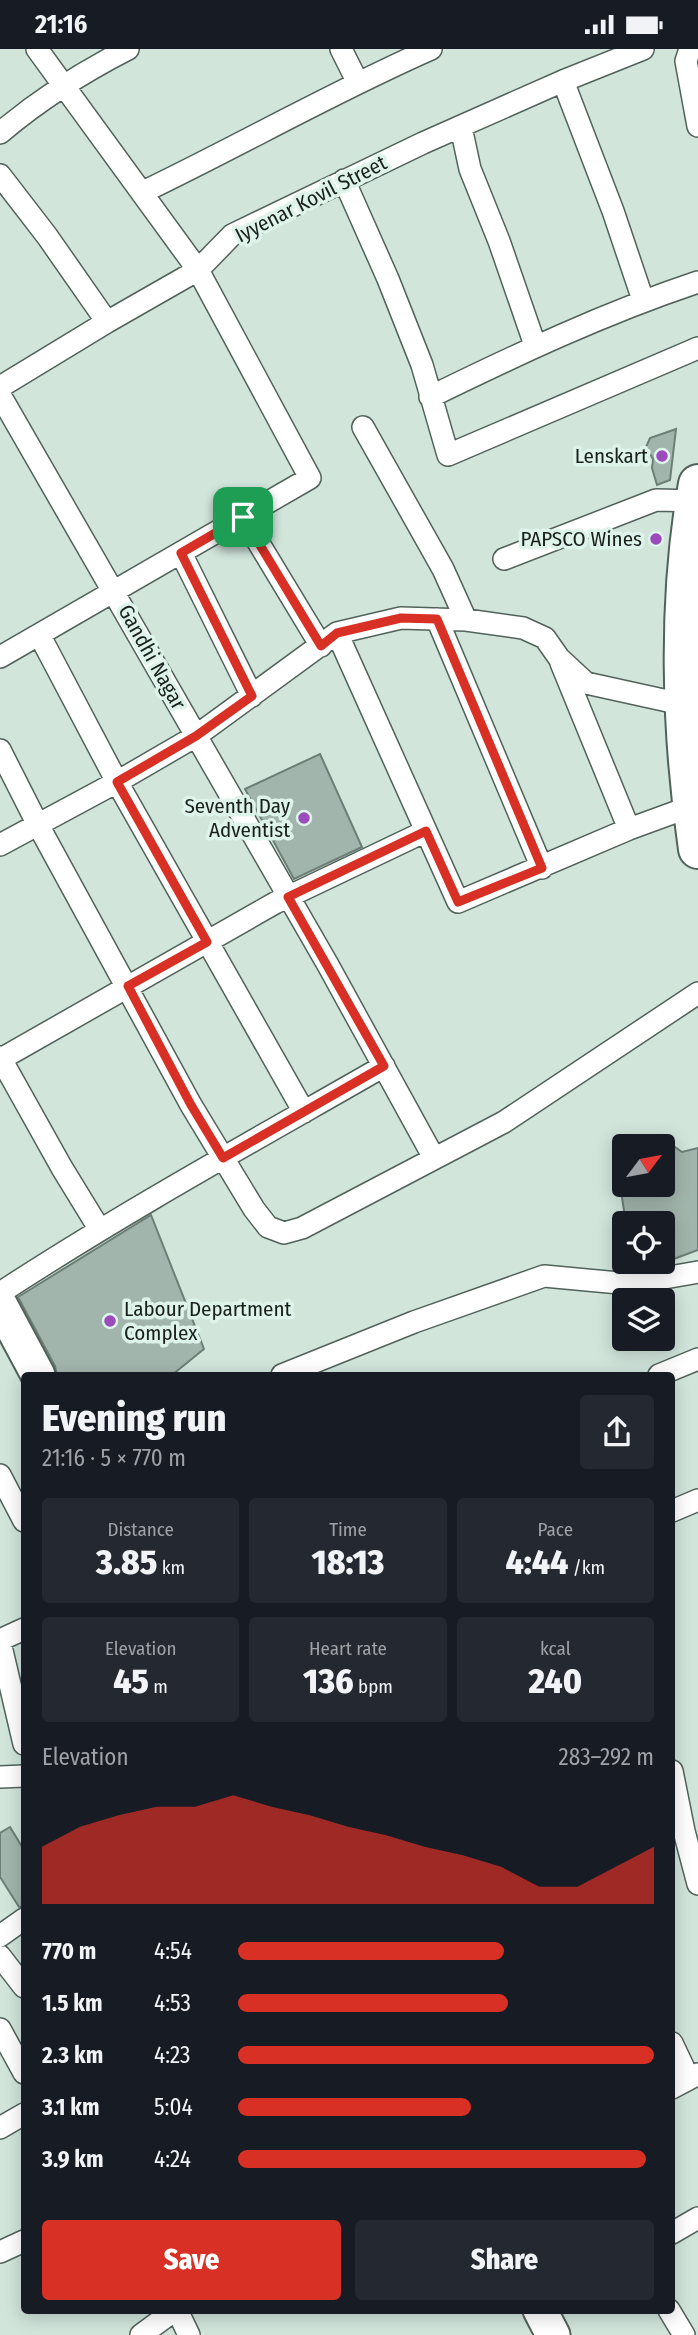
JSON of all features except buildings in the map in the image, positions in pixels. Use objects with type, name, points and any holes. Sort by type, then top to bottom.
[{"type":"highway","points":[[697,495],[684,618],[692,806],[698,849]]},
{"type":"main road","points":[[0,1304],[36,1372]]},
{"type":"main road","points":[[542,2314],[553,2335]]},
{"type":"street","points":[[0,395],[115,591],[310,478],[198,270],[37,49]]},
{"type":"street","points":[[0,133],[65,85],[128,49]]},
{"type":"street","points":[[341,49],[358,83]]},
{"type":"street","points":[[143,192],[431,49]]},
{"type":"street","name":"Iyyenar Kovil Street","points":[[0,387],[198,270],[232,235],[461,127],[563,81],[643,49]]},
{"type":"street","points":[[690,49],[686,61],[698,125]]},
{"type":"street","points":[[563,81],[613,211],[643,300]]},
{"type":"street","points":[[461,127],[470,169],[499,240],[535,345]]},
{"type":"street","points":[[0,175],[107,322]]},
{"type":"street","points":[[344,180],[422,365],[448,455],[698,348]]},
{"type":"street","points":[[430,397],[535,345],[643,300],[698,282]]},
{"type":"street","points":[[363,428],[443,569],[466,620]]},
{"type":"street","points":[[504,559],[656,500],[697,495]]},
{"type":"street","points":[[243,517],[329,640],[426,831],[458,902],[629,829],[692,806]]},
{"type":"street","points":[[181,553],[252,696]]},
{"type":"street","name":"Gandhi Nagar","points":[[0,657],[115,591],[434,1159]]},
{"type":"street","points":[[0,845],[196,736],[329,640],[401,618],[466,620],[523,628],[545,638],[559,658],[586,683],[686,705]]},
{"type":"street","points":[[437,619],[542,868]]},
{"type":"street","points":[[40,636],[117,782],[304,1112]]},
{"type":"street","points":[[559,658],[629,829]]},
{"type":"street","points":[[0,750],[191,1105],[254,1209],[268,1227],[284,1233],[302,1228],[504,1122],[698,993]]},
{"type":"street","points":[[100,1230],[1,1058],[288,897],[426,831]]},
{"type":"street","points":[[0,1293],[100,1230],[384,1066]]},
{"type":"street","points":[[289,1372],[414,1322],[544,1276],[630,1284],[698,1272]]},
{"type":"street","points":[[666,1372],[698,1359]]},
{"type":"street","points":[[0,1475],[21,1515]]},
{"type":"street","points":[[675,1510],[698,1500]]},
{"type":"street","points":[[21,1630],[0,1641],[21,1731]]},
{"type":"street","points":[[0,1777],[21,1776]]},
{"type":"street","points":[[675,1802],[678,1834],[698,1884]]},
{"type":"street","points":[[0,1936],[21,1921]]},
{"type":"street","points":[[0,1956],[21,1983]]},
{"type":"street","points":[[0,2029],[21,2068]]},
{"type":"street","points":[[675,2051],[686,2080]]},
{"type":"street","points":[[0,2128],[21,2115]]},
{"type":"street","points":[[675,2231],[698,2218]]},
{"type":"street","points":[[0,2252],[21,2242]]},
{"type":"street","points":[[141,2335],[170,2314]]},
{"type":"street","points":[[178,2314],[189,2335]]},
{"type":"street","points":[[671,2314],[684,2335]]},
{"type":"place","name":"Lenskart","points":[[662,456]]},
{"type":"place","name":"PAPSCO Wines","points":[[656,539]]},
{"type":"place","name":"Seventh Day Adventist","points":[[304,818]]},
{"type":"place","name":"Labour Department Complex","points":[[110,1321]]},
{"type":"route","points":[[243,517],[321,646],[337,633],[401,618],[437,619],[542,868],[458,902],[426,831],[288,897],[384,1066],[223,1158],[191,1105],[128,986],[207,942],[117,782],[196,736],[252,696],[181,553],[243,517]]}]
